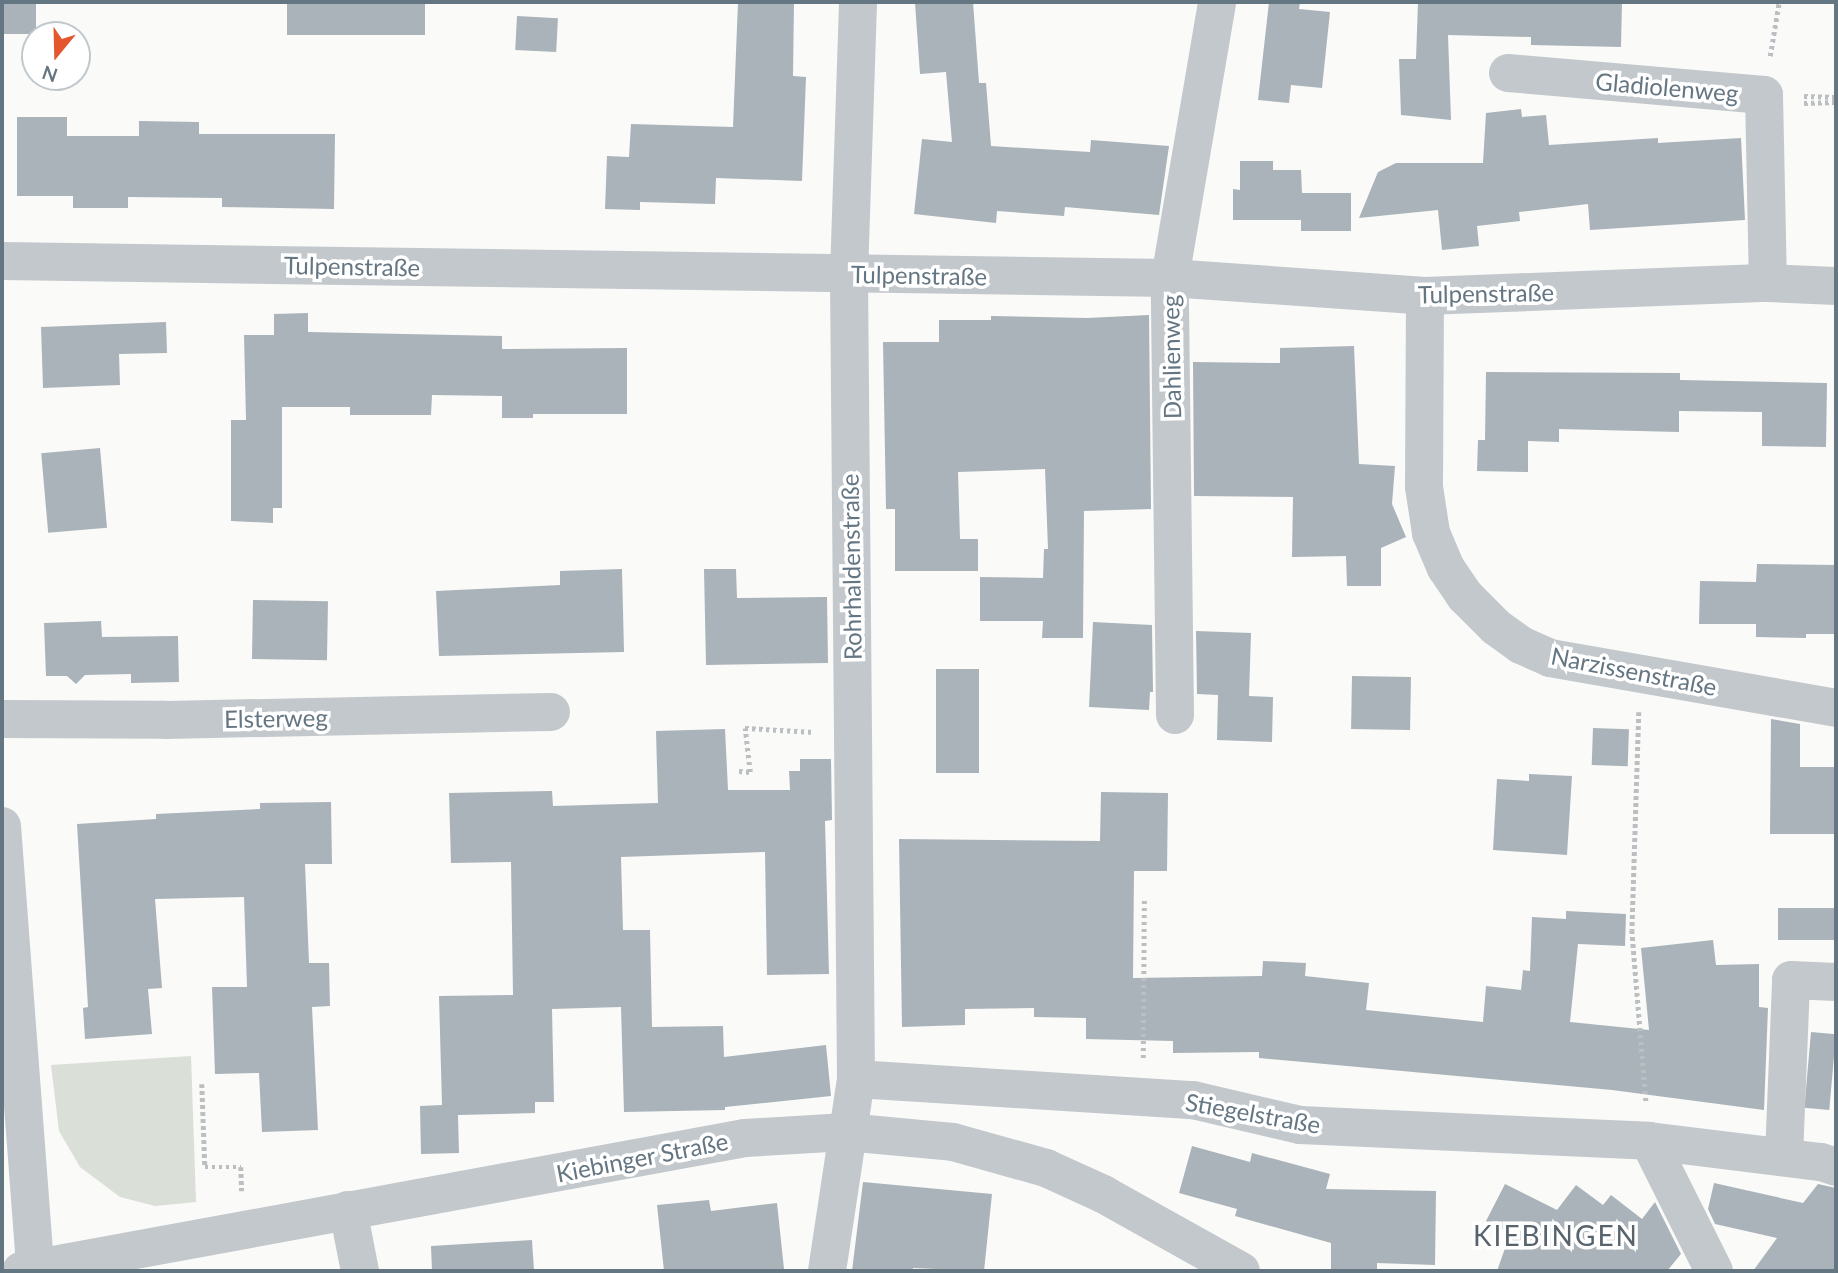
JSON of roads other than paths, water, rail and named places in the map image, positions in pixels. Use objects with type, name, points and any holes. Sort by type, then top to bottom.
[{"type":"street","name":"Rohrhaldenstraße","points":[[827,1271],[856,1079],[849,275],[858,2]]},
{"type":"street","name":"Dahlienweg","points":[[1175,715],[1170,278],[1217,2]]},
{"type":"street","name":"Gladiolenweg","points":[[1508,73],[1764,95],[1769,283]]},
{"type":"street","name":"Tulpenstraße","points":[[2,261],[1170,278],[1425,296],[1769,283],[1836,286]]},
{"type":"street","name":"Narzissenstraße","points":[[1425,296],[1424,487],[1432,533],[1446,568],[1465,596],[1496,627],[1521,645],[1550,658],[1588,667],[1640,672],[1836,708]]},
{"type":"street","name":"Elsterweg","points":[[2,719],[166,720],[551,712]]},
{"type":"street","points":[[2,826],[15,1186],[28,1270]]},
{"type":"street","points":[[1784,1157],[1791,980],[1836,982]]},
{"type":"street","name":"Stiegelstraße","points":[[856,1079],[1193,1100],[1300,1125],[1649,1141],[1784,1157],[1836,1167]]},
{"type":"street","name":"Kiebinger Straße","points":[[28,1270],[745,1138],[846,1132],[953,1142],[1046,1168],[1103,1194],[1241,1271]]},
{"type":"street","points":[[1649,1141],[1714,1271]]},
{"type":"street","points":[[348,1210],[360,1271]]},
{"type":"district","name":"KIEBINGEN","points":[[1556,1235]]}]
